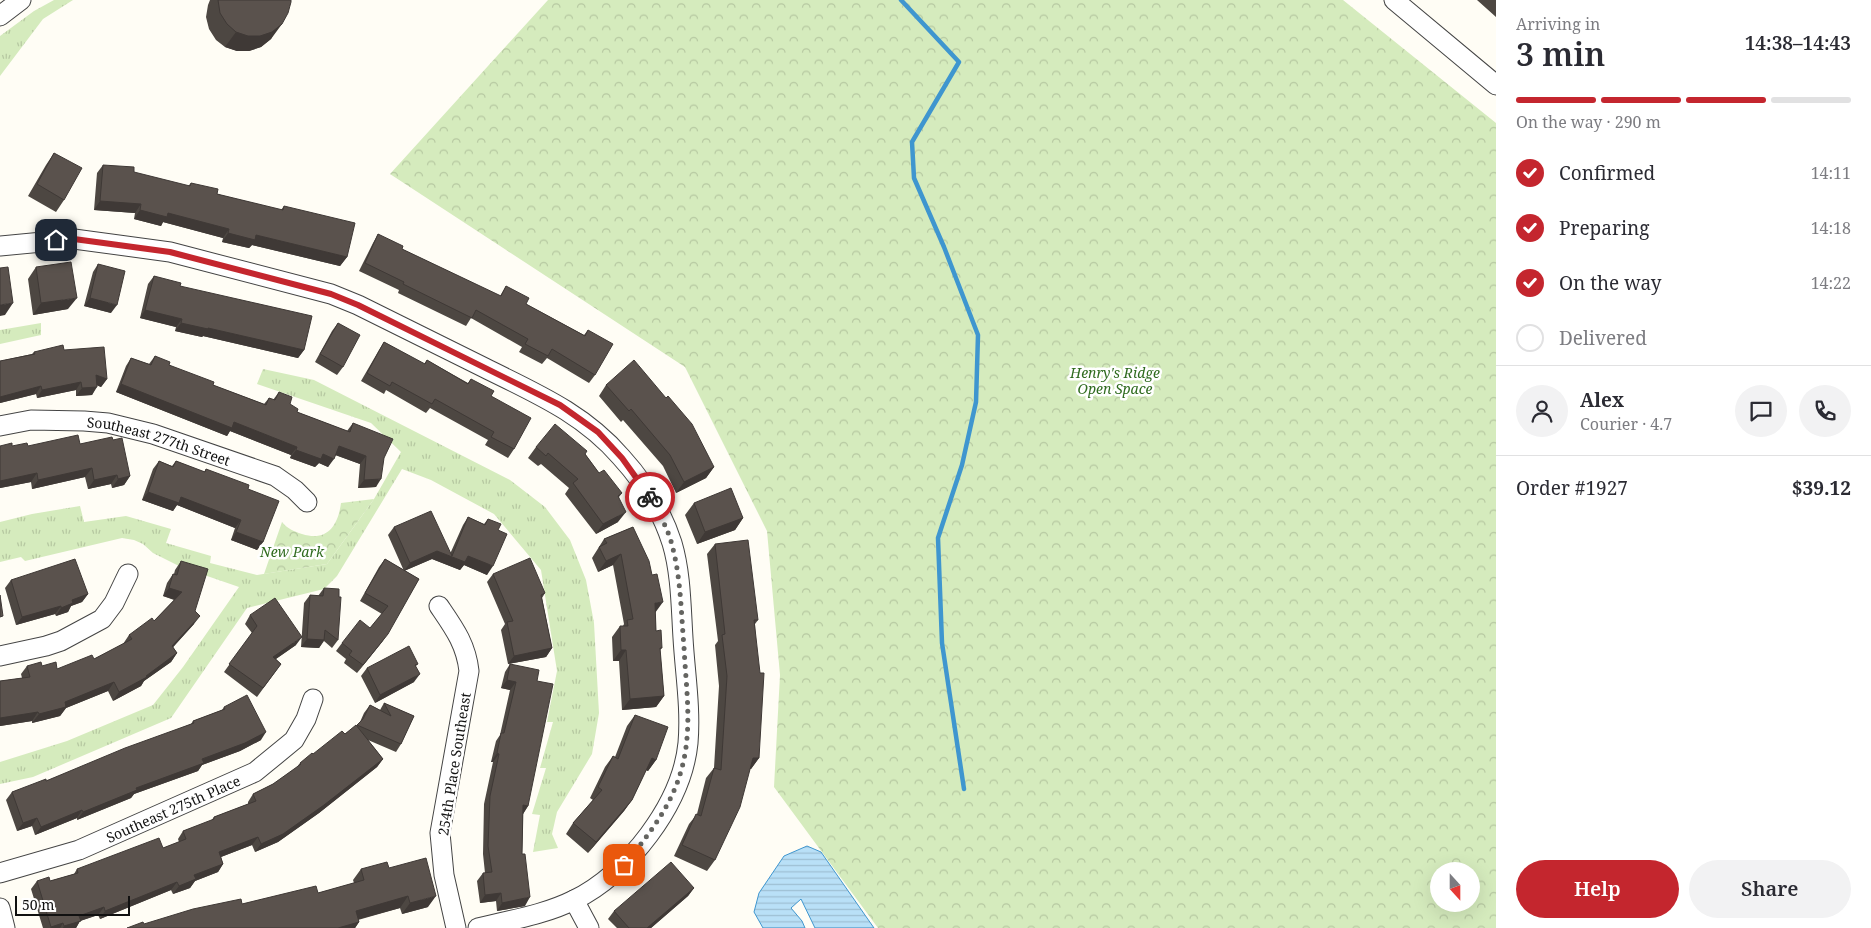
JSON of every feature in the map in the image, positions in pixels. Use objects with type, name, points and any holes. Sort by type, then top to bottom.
[{"type":"street","points":[[0,16],[21,0]]},
{"type":"street","points":[[1394,0],[1496,85]]},
{"type":"street","points":[[0,246],[74,239],[110,243],[170,252],[331,294],[358,305],[560,405],[598,432],[622,458],[642,485],[659,512],[672,544],[680,589],[688,722],[687,746],[680,773],[671,796],[658,820],[639,847],[624,865],[597,886],[574,900],[541,913],[478,928]]},
{"type":"street","name":"Southeast 277th Street","points":[[0,426],[31,420],[84,421],[108,423],[153,434],[275,476],[295,490],[307,502]]},
{"type":"street","points":[[0,656],[61,641],[102,619],[114,603],[128,574]]},
{"type":"street","name":"254th Place Southeast","points":[[439,606],[459,637],[467,655],[469,671],[440,833],[444,875],[456,928]]},
{"type":"street","name":"Southeast 275th Place","points":[[0,873],[79,850],[255,772],[294,740],[306,720],[313,699]]},
{"type":"street","points":[[574,900],[589,928]]},
{"type":"street","points":[[0,908],[5,928]]},
{"type":"green space","points":[[54,0],[73,0],[43,19],[0,76],[0,36],[34,11]]},
{"type":"green space","name":"Henry's Ridge Open Space","points":[[548,0],[1343,0],[1496,123],[1496,928],[878,928],[774,787],[780,675],[767,531],[685,367],[390,174]]},
{"type":"green space","points":[[41,323],[41,335],[0,344],[0,330]]},
{"type":"green space","points":[[263,369],[314,380],[510,480],[545,507],[570,540],[586,580],[594,623],[599,713],[592,754],[557,812],[552,834],[558,848],[533,852],[540,815],[532,814],[546,768],[540,768],[553,722],[547,722],[557,671],[541,570],[494,514],[431,480],[402,469],[337,576],[324,589],[247,608],[171,718],[33,777],[0,784],[0,762],[67,741],[153,705],[183,667],[239,587],[181,567],[153,553],[143,544],[122,538],[25,561],[21,557],[0,562],[0,522],[32,514],[80,506],[84,522],[126,516],[171,529],[166,543],[211,556],[210,563],[257,575],[327,564],[374,499],[401,452],[371,423],[257,384]]},
{"type":"green space","name":"New Park","points":[[374,499],[327,564],[264,574],[282,522],[296,532],[318,536],[325,534],[334,525],[341,503]]},
{"type":"water","points":[[807,846],[821,852],[874,928],[815,928],[801,899],[791,908],[802,921],[805,928],[763,928],[754,912],[759,893],[784,856]]},
{"type":"building","points":[[218,0],[291,0],[291,2],[282,24],[272,32],[260,36],[248,36],[236,32],[227,24],[220,13]]},
{"type":"building","points":[[54,153],[82,168],[64,200],[37,184]]},
{"type":"building","points":[[103,165],[134,167],[134,172],[190,186],[191,183],[218,189],[217,194],[283,210],[284,206],[355,223],[347,257],[256,235],[255,240],[228,233],[229,229],[168,213],[167,217],[140,210],[141,204],[100,201]]},
{"type":"building","points":[[378,234],[403,246],[402,249],[501,296],[506,286],[529,298],[526,304],[585,336],[588,330],[613,344],[595,375],[552,349],[548,356],[525,344],[528,339],[476,310],[472,318],[365,263]]},
{"type":"building","points":[[71,262],[77,298],[41,303],[36,267]]},
{"type":"building","points":[[98,264],[125,271],[117,305],[90,298]]},
{"type":"building","points":[[8,267],[13,303],[0,305],[0,268]]},
{"type":"building","points":[[154,276],[181,283],[180,286],[312,316],[304,350],[181,323],[182,319],[145,310]]},
{"type":"building","points":[[338,323],[360,335],[343,367],[320,354]]},
{"type":"building","points":[[384,342],[425,364],[427,360],[468,384],[471,379],[494,391],[491,396],[531,418],[514,449],[491,437],[494,432],[435,399],[432,404],[392,382],[390,386],[367,373]]},
{"type":"building","points":[[63,345],[64,350],[104,347],[107,379],[96,375],[97,387],[82,388],[81,382],[42,390],[41,386],[0,397],[0,361],[35,354],[34,352]]},
{"type":"building","points":[[155,356],[170,362],[169,365],[214,382],[213,385],[266,405],[269,398],[275,400],[279,392],[292,397],[290,404],[298,409],[297,412],[350,432],[353,423],[393,439],[384,458],[381,479],[364,480],[366,456],[339,446],[334,459],[323,454],[321,459],[296,450],[297,447],[234,422],[232,428],[121,384],[131,358],[151,365]]},
{"type":"building","points":[[634,360],[666,398],[668,396],[692,424],[714,467],[684,482],[670,455],[631,409],[629,411],[606,385]]},
{"type":"building","points":[[555,424],[587,451],[585,454],[599,473],[604,470],[622,493],[618,496],[626,512],[603,524],[573,483],[578,479],[548,453],[546,456],[536,447]]},
{"type":"building","points":[[78,435],[80,444],[112,437],[113,440],[122,438],[130,476],[118,479],[117,475],[94,480],[92,468],[38,480],[37,473],[0,481],[0,446],[12,443],[12,446],[27,443],[28,446]]},
{"type":"building","points":[[159,461],[173,467],[176,461],[205,472],[206,469],[249,485],[248,489],[279,501],[263,542],[236,532],[241,520],[181,497],[179,503],[148,492]]},
{"type":"building","points":[[731,488],[743,518],[705,532],[694,503]]},
{"type":"building","points":[[431,511],[452,556],[468,517],[485,525],[488,519],[501,524],[498,530],[507,534],[493,566],[468,556],[465,562],[437,551],[410,563],[394,527]]},
{"type":"building","points":[[633,527],[649,561],[652,575],[657,574],[663,602],[655,603],[656,631],[661,630],[662,648],[660,648],[664,696],[630,699],[626,650],[621,650],[620,626],[628,626],[627,620],[633,619],[621,554],[606,561],[599,547],[607,543],[604,539]]},
{"type":"building","points":[[748,540],[758,620],[754,620],[760,673],[764,673],[759,758],[753,758],[740,807],[715,860],[682,845],[696,814],[701,816],[714,768],[721,770],[727,676],[722,635],[725,634],[715,544]]},
{"type":"building","points":[[530,558],[545,593],[541,595],[552,648],[514,656],[507,622],[513,621],[493,574]]},
{"type":"building","points":[[75,559],[88,594],[72,600],[73,603],[61,608],[61,606],[22,617],[11,580]]},
{"type":"building","points":[[385,559],[419,579],[388,634],[363,665],[349,655],[352,651],[342,643],[360,620],[370,628],[388,606],[365,593]]},
{"type":"building","points":[[181,561],[208,569],[195,611],[200,616],[172,646],[177,653],[147,677],[119,692],[114,682],[65,702],[66,707],[39,714],[38,712],[0,718],[0,681],[30,677],[27,666],[41,662],[42,666],[56,662],[57,669],[92,655],[94,659],[132,639],[129,635],[152,618],[154,621],[182,592],[169,588],[173,574],[177,575]]},
{"type":"building","points":[[324,588],[339,589],[339,597],[341,597],[338,640],[325,630],[324,640],[307,639],[310,595],[323,596]]},
{"type":"building","points":[[0,595],[3,616],[0,617]]},
{"type":"building","points":[[275,598],[302,637],[273,657],[281,664],[263,688],[229,664],[257,626],[250,615]]},
{"type":"building","points":[[409,646],[418,664],[415,665],[420,674],[380,695],[367,668]]},
{"type":"building","points":[[510,664],[539,670],[537,681],[553,684],[528,806],[523,805],[522,854],[525,854],[530,897],[502,903],[501,893],[485,895],[483,873],[492,872],[488,846],[490,796],[499,754],[497,753],[501,733],[504,733],[516,682],[507,680]]},
{"type":"building","points":[[247,695],[266,732],[245,743],[202,759],[204,763],[136,788],[137,790],[83,812],[82,810],[41,827],[37,818],[23,823],[12,792],[46,779],[46,781],[125,748],[194,723],[193,721],[225,709],[224,707]]},
{"type":"building","points":[[384,703],[414,716],[401,744],[357,725],[363,719],[370,705],[391,716]]},
{"type":"building","points":[[635,715],[668,727],[656,760],[652,758],[632,800],[596,842],[573,823],[602,790],[598,787],[613,756],[618,759]]},
{"type":"building","points":[[356,725],[383,759],[283,834],[261,844],[258,837],[219,852],[223,864],[194,875],[196,879],[179,886],[177,882],[105,911],[104,907],[79,916],[81,921],[64,926],[63,923],[51,927],[37,881],[49,877],[50,881],[78,873],[77,869],[159,838],[163,848],[186,839],[183,831],[256,801],[253,794],[273,784],[342,731],[345,734]]},
{"type":"building","points":[[426,858],[436,896],[410,903],[408,896],[356,911],[359,922],[338,928],[127,928],[193,909],[241,899],[242,904],[316,886],[318,893],[364,880],[361,869],[387,862],[389,868]]},
{"type":"building","points":[[671,862],[694,888],[647,928],[629,928],[614,911]]},
{"type":"waterway","points":[[901,0],[959,62],[912,142],[914,178],[944,247],[978,335],[976,402],[962,465],[938,538],[942,643],[964,789]]},
{"type":"way so far","points":[[624,865],[658,820],[671,796],[680,773],[687,746],[688,722],[680,589],[672,544],[659,512],[650,497]]},
{"type":"route","points":[[56,240],[74,239],[170,252],[331,294],[358,305],[560,405],[598,432],[622,458],[650,497]]}]
